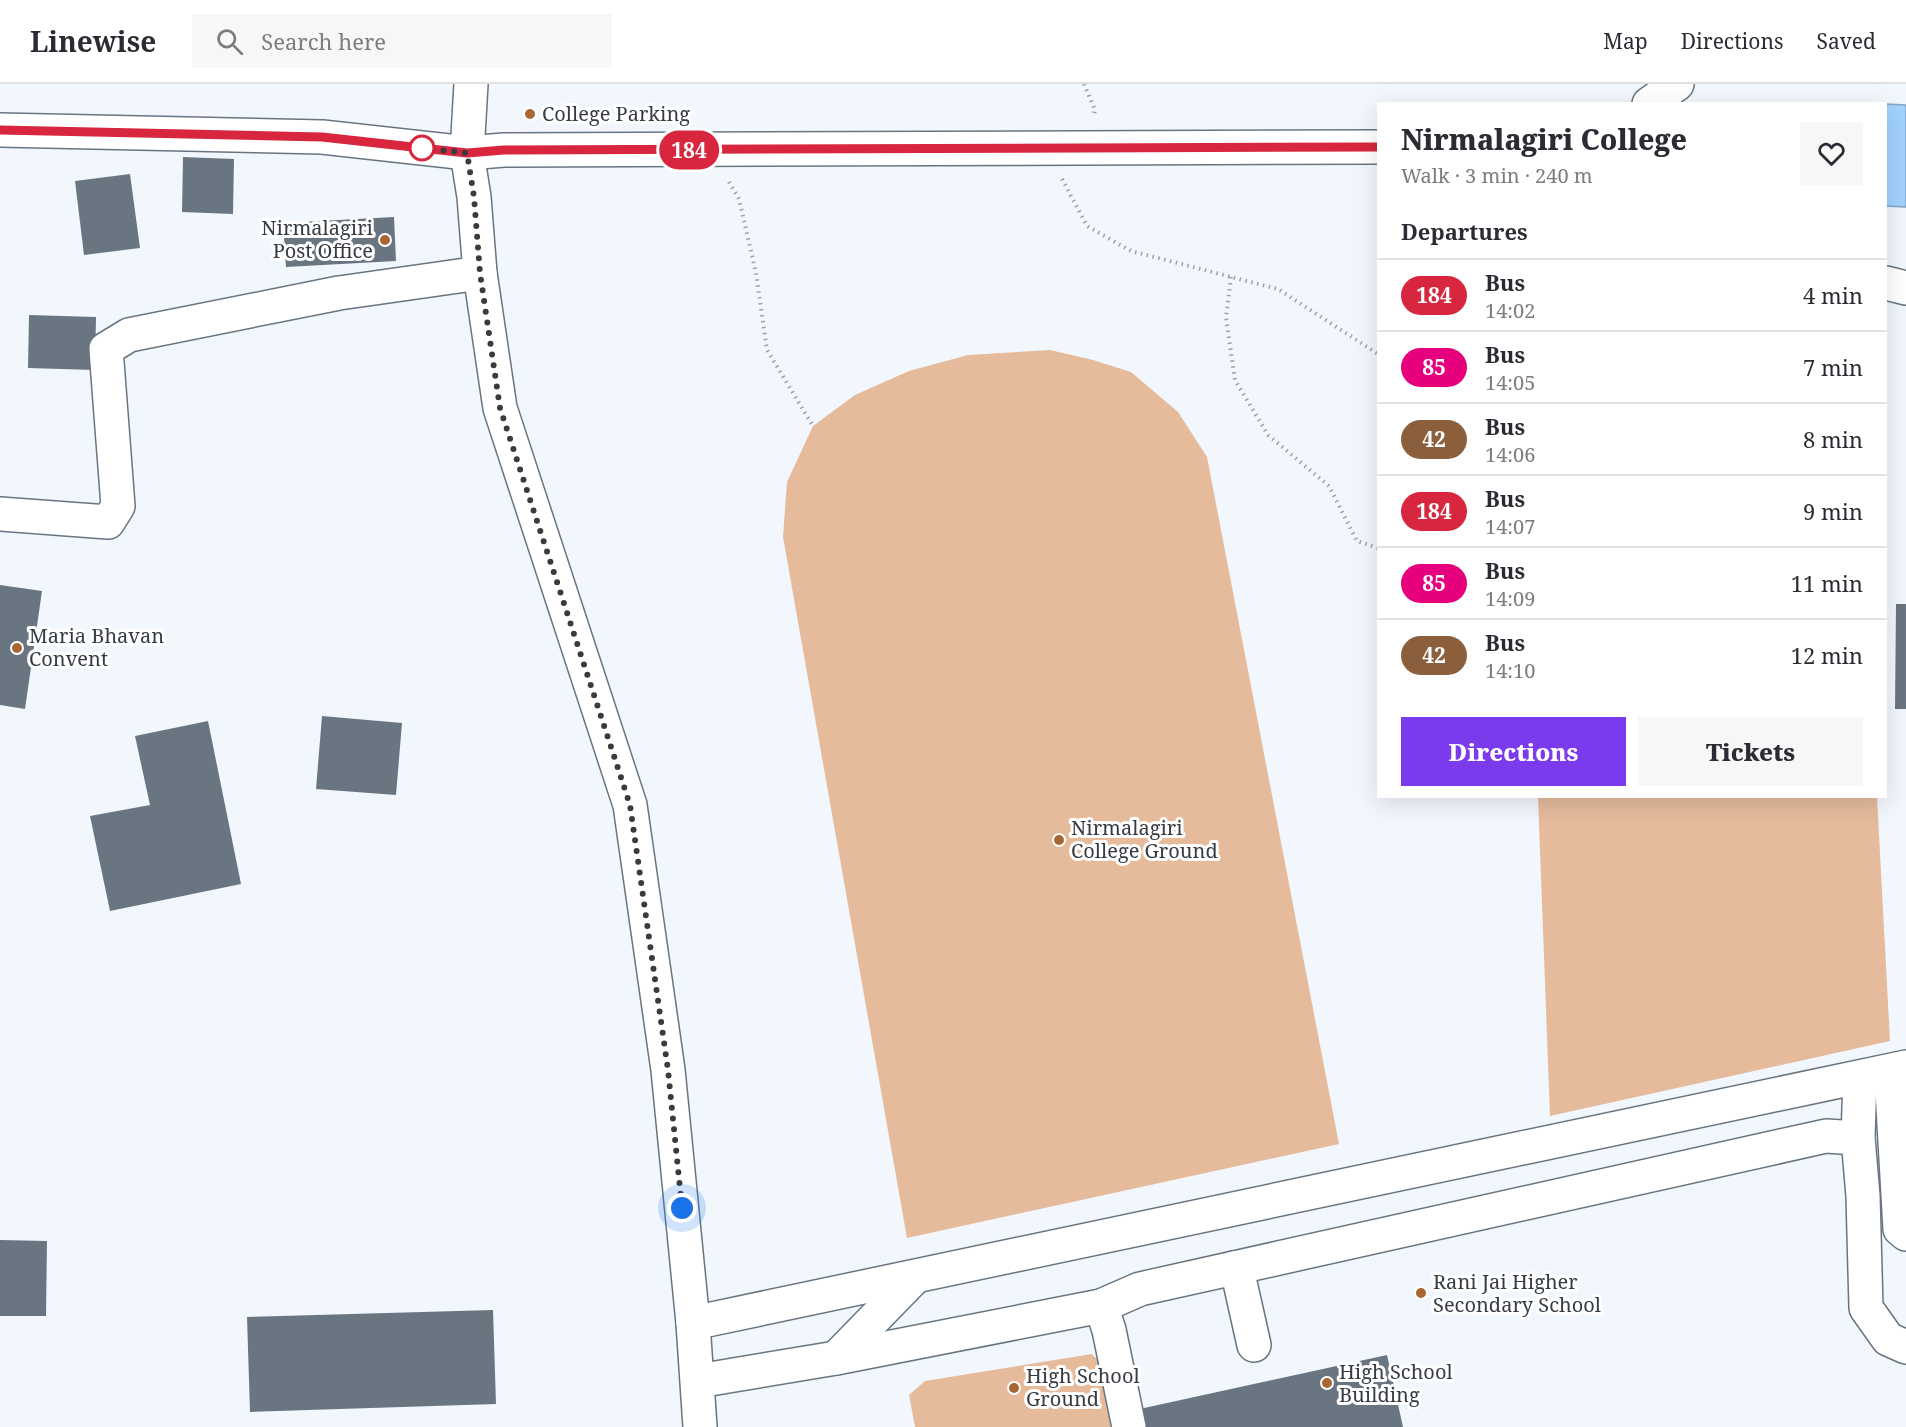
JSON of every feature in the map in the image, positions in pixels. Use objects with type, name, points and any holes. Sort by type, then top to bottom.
[{"type":"main road","points":[[471,84],[467,153],[474,197],[480,273],[500,408],[630,805],[668,1070],[693,1323],[700,1427]]},
{"type":"main road","points":[[1652,102],[1677,84]]},
{"type":"main road","points":[[0,130],[322,137],[467,153],[504,150],[1377,147]]},
{"type":"main road","points":[[0,514],[108,522],[118,506],[106,349],[129,335],[339,293],[480,273]]},
{"type":"main road","points":[[1887,283],[1906,288]]},
{"type":"main road","points":[[693,1323],[1886,1072]]},
{"type":"main road","points":[[1886,1072],[1858,1137],[1863,1196],[1866,1308],[1888,1339],[1906,1347]]},
{"type":"main road","points":[[1886,1072],[1900,1229],[1906,1234]]},
{"type":"main road","points":[[698,1381],[836,1358],[1101,1306],[1140,1289],[1234,1268],[1826,1136],[1858,1137]]},
{"type":"main road","points":[[1234,1268],[1239,1278],[1254,1345]]},
{"type":"main road","points":[[836,1358],[915,1277]]},
{"type":"main road","points":[[1101,1306],[1109,1330],[1129,1427]]},
{"type":"path","points":[[1033,148],[1062,178],[1087,226],[1131,251],[1278,289],[1377,353]]},
{"type":"path","points":[[711,150],[739,200],[756,273],[767,350],[813,426]]},
{"type":"path","points":[[1231,277],[1226,318],[1235,380],[1268,435],[1329,486],[1357,541],[1377,548]]},
{"type":"shaded area","name":"Nirmalagiri College Ground","points":[[1050,350],[1131,372],[1178,412],[1207,457],[1339,1144],[907,1238],[783,537],[787,482],[813,426],[855,395],[909,371],[968,355]]},
{"type":"shaded area","points":[[1538,798],[1877,798],[1890,1041],[1550,1116]]},
{"type":"shaded area","name":"High School Ground","points":[[1092,1354],[1106,1369],[1118,1427],[915,1427],[909,1395],[925,1381]]},
{"type":"water","points":[[1887,104],[1906,105],[1906,207],[1887,206]]},
{"type":"building","points":[[183,157],[234,159],[233,214],[182,212]]},
{"type":"building","points":[[130,174],[140,248],[84,255],[75,181]]},
{"type":"building","points":[[394,217],[396,261],[286,267],[283,223]]},
{"type":"building","points":[[29,315],[96,317],[95,370],[28,368]]},
{"type":"building","name":"Maria Bhavan Convent","points":[[0,585],[42,591],[25,709],[0,705]]},
{"type":"building","points":[[1896,604],[1906,604],[1906,709],[1895,709]]},
{"type":"building","points":[[322,716],[402,723],[396,795],[316,789]]},
{"type":"building","points":[[208,721],[241,884],[110,911],[90,816],[150,805],[135,736]]},
{"type":"building","points":[[0,1240],[47,1241],[46,1316],[0,1316]]},
{"type":"building","points":[[493,1310],[496,1404],[250,1412],[247,1317]]},
{"type":"building","name":"High School Building","points":[[1387,1355],[1403,1427],[1139,1427],[1135,1410]]},
{"type":"bus line","name":"184","points":[[0,130],[322,137],[467,153],[504,150],[1377,147]]},
{"type":"place","name":"College Parking","points":[[530,114]]},
{"type":"place","name":"Nirmalagiri Post Office","points":[[385,240]]},
{"type":"place","name":"Maria Bhavan Convent","points":[[17,648]]},
{"type":"place","name":"Nirmalagiri College Ground","points":[[1059,840]]},
{"type":"place","name":"Rani Jai Higher Secondary School","points":[[1421,1293]]},
{"type":"place","name":"High School Building","points":[[1327,1383]]},
{"type":"place","name":"High School Ground","points":[[1014,1388]]},
{"type":"route","points":[[422,148],[467,153],[474,197],[480,273],[500,408],[630,805],[668,1070],[682,1208]]}]
